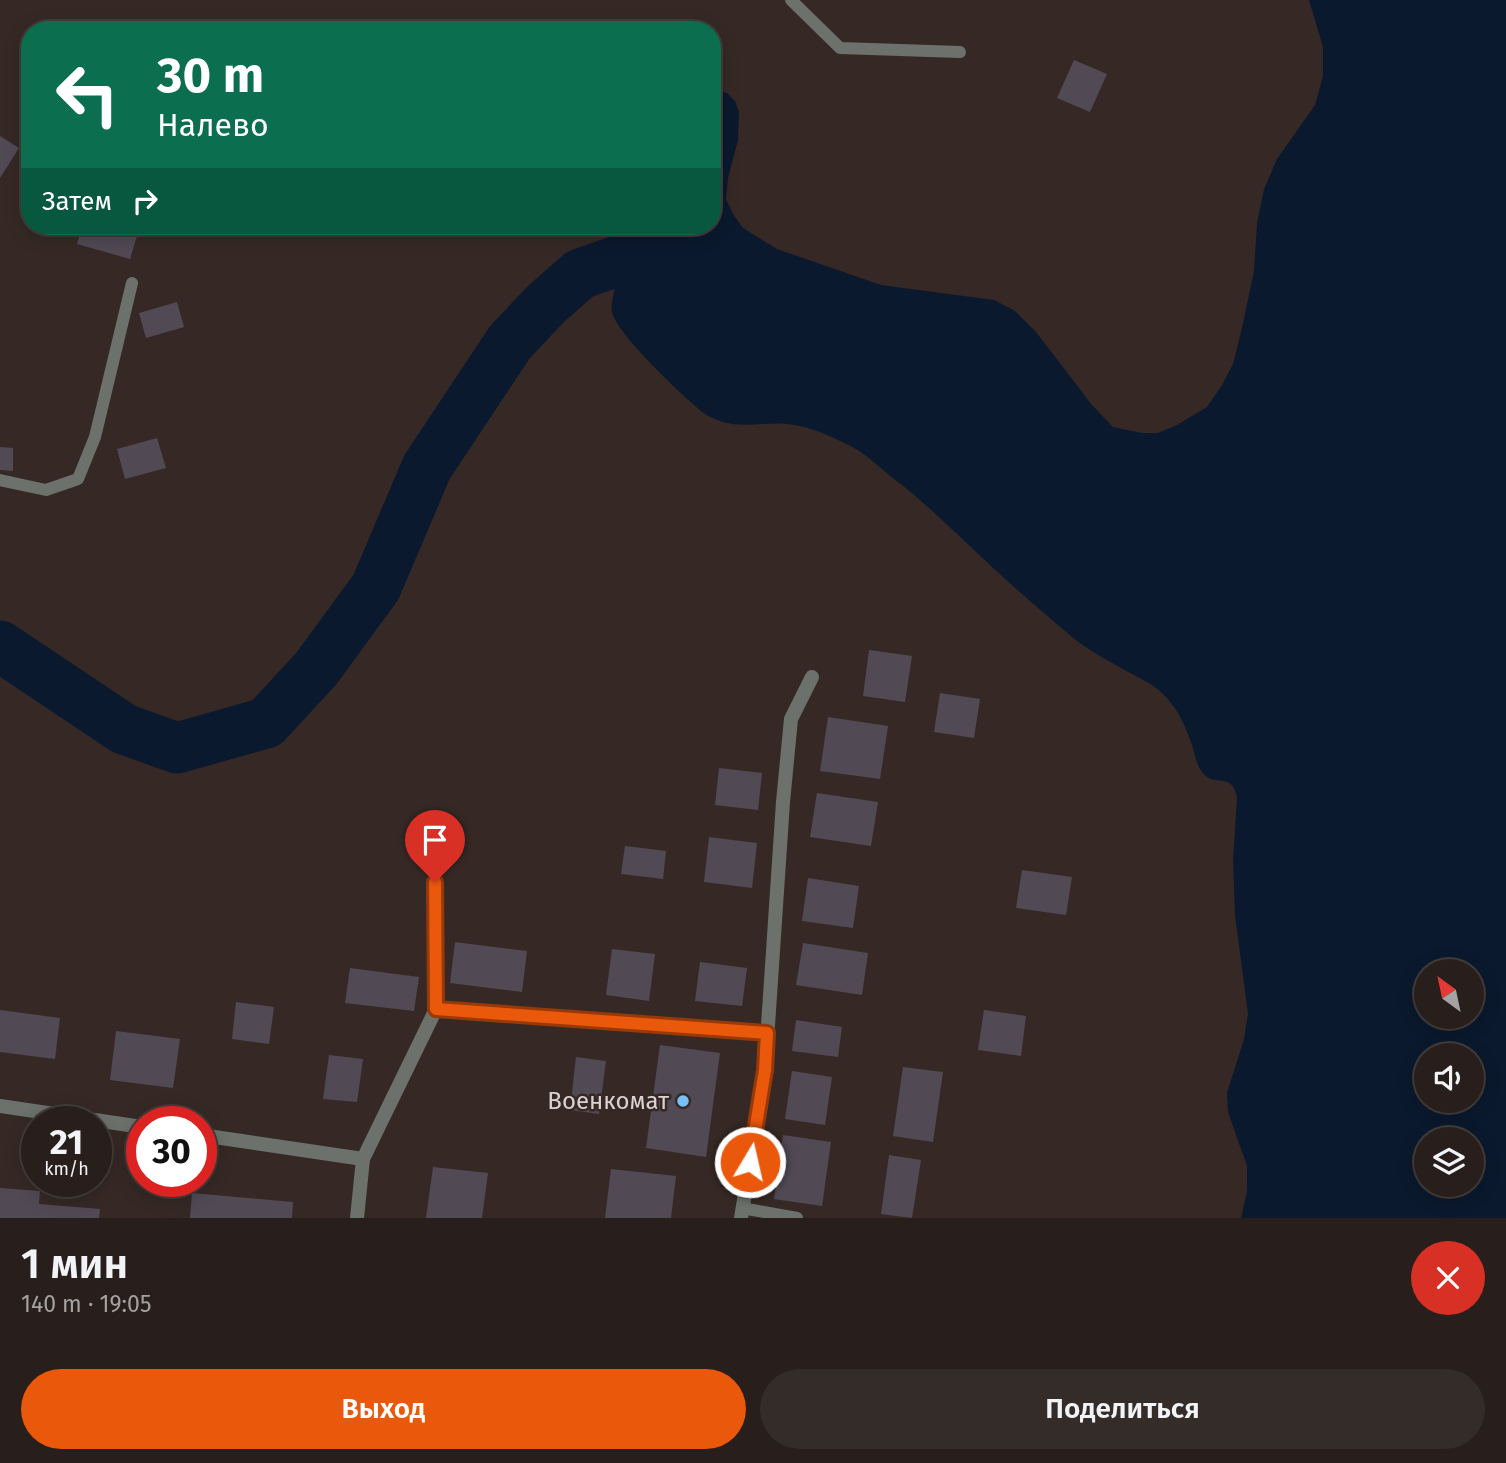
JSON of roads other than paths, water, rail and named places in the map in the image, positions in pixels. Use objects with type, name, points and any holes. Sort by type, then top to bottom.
[{"type":"street","points":[[741,1213],[765,1070],[791,719],[812,677]]},
{"type":"street","points":[[357,1218],[363,1159],[436,1009],[435,882]]},
{"type":"street","points":[[436,1009],[767,1033]]},
{"type":"street","points":[[0,1106],[126,1125]]},
{"type":"street","points":[[217,1137],[363,1159]]},
{"type":"lane","points":[[791,0],[840,48],[960,52]]},
{"type":"lane","points":[[0,480],[46,491],[78,479],[95,437],[132,283]]},
{"type":"lane","points":[[741,1213],[797,1218]]},
{"type":"water","points":[[1309,0],[1506,0],[1506,1218],[1241,1218],[1247,1191],[1247,1166],[1228,1112],[1227,1093],[1244,1039],[1248,1014],[1235,915],[1233,861],[1237,797],[1231,784],[1207,777],[1202,772],[1181,718],[1162,693],[1072,637],[868,457],[840,441],[805,427],[731,424],[708,416],[652,365],[625,334],[612,312],[616,283],[632,235],[721,235],[721,91],[735,101],[739,112],[738,140],[728,178],[726,199],[743,228],[777,249],[881,285],[994,300],[1015,311],[1036,332],[1092,405],[1113,427],[1142,433],[1158,433],[1207,407],[1233,364],[1254,271],[1257,223],[1264,189],[1277,159],[1315,105],[1323,76],[1323,47]]},
{"type":"waterway","points":[[0,646],[124,729],[177,748],[266,723],[316,669],[376,587],[427,467],[510,342],[546,304],[580,274],[626,258],[655,267],[691,285]]},
{"type":"place","name":"Военкомат","points":[[683,1101]]}]
